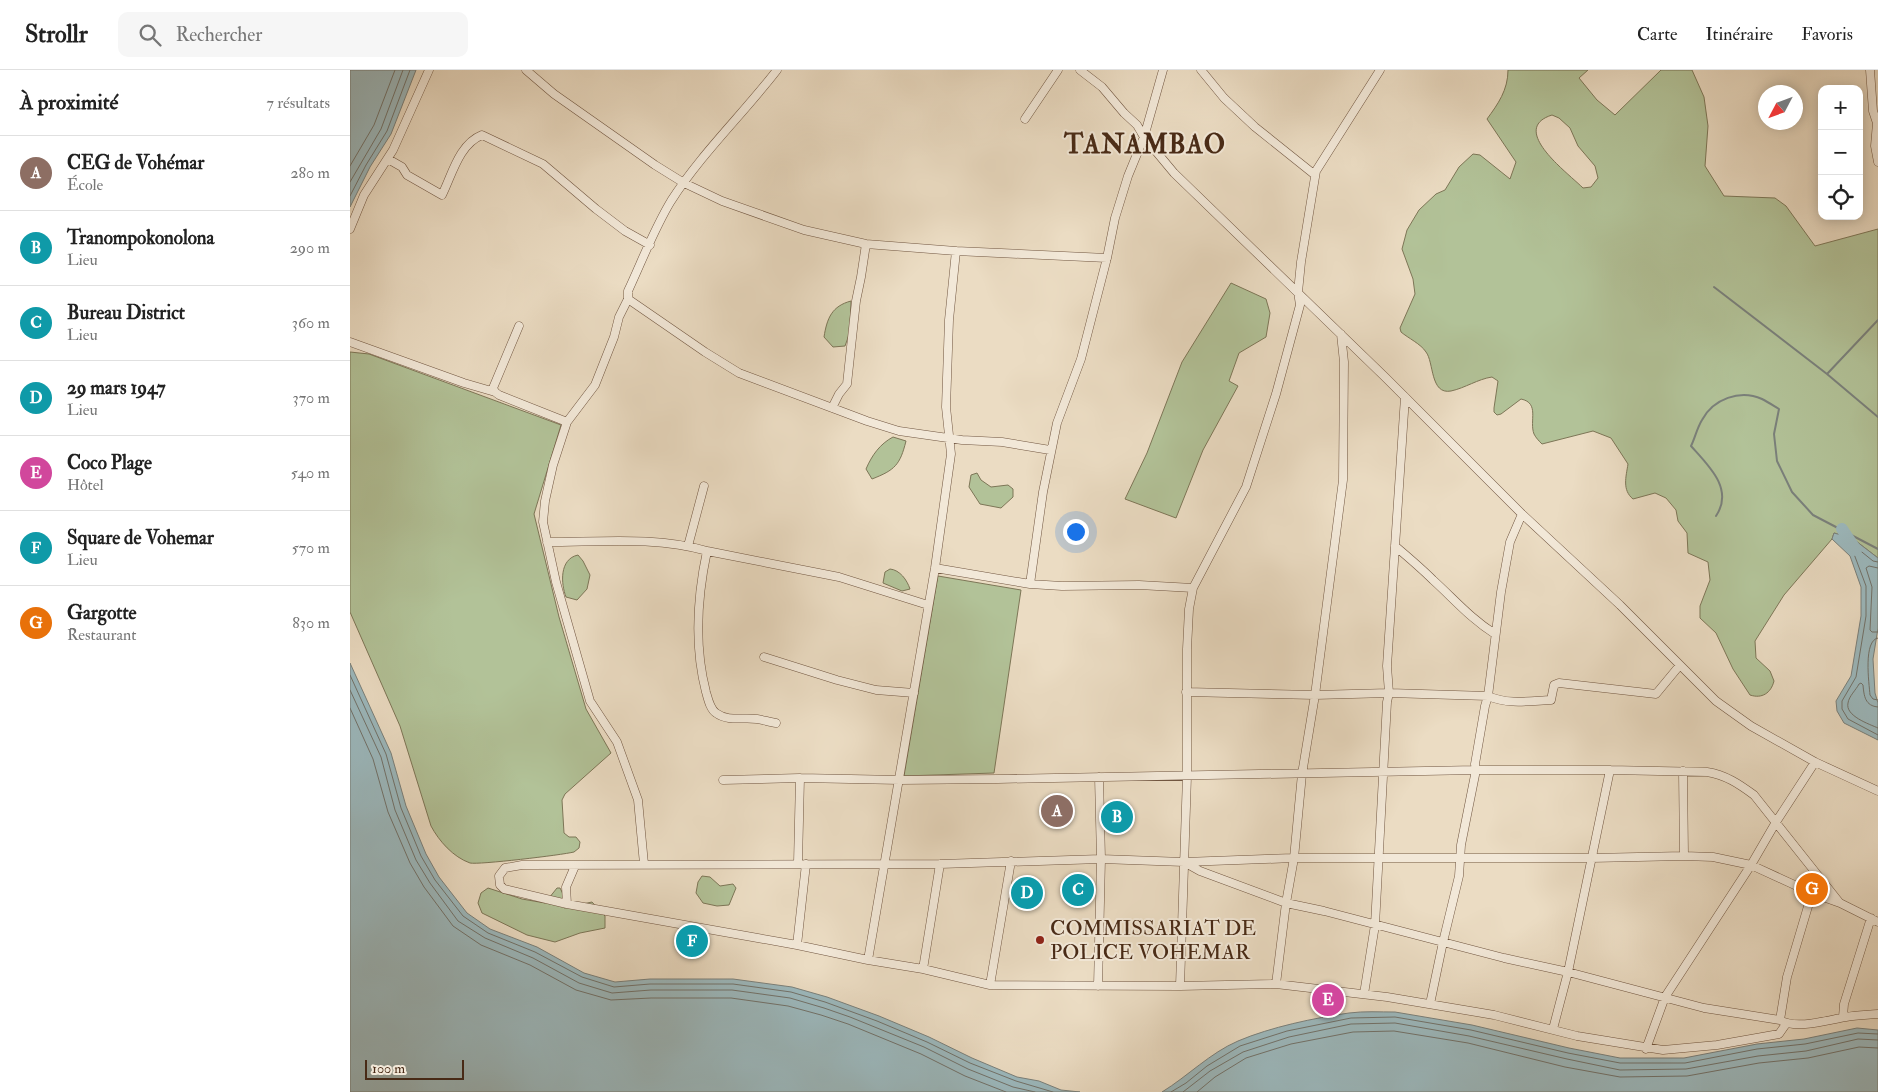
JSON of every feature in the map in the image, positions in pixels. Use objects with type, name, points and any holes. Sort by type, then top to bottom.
[{"type":"street","points":[[350,229],[364,195],[388,158],[429,70]]},
{"type":"street","points":[[526,70],[554,94],[684,183],[722,201],[804,230],[866,244],[956,251],[1107,258]]},
{"type":"street","points":[[644,864],[638,800],[617,742],[590,701],[556,582],[542,522],[545,501],[552,465],[568,422],[595,385],[611,345],[619,317],[628,299],[628,291],[658,224],[672,199],[709,150],[752,102],[777,70]]},
{"type":"street","points":[[1025,119],[1058,70]]},
{"type":"street","points":[[1080,70],[1102,87],[1137,125],[1144,137],[1174,173],[1342,334],[1522,514],[1620,605],[1716,700],[1751,726],[1815,762],[1878,791]]},
{"type":"street","points":[[1030,584],[1050,450],[1057,423],[1081,359],[1107,258],[1115,218],[1128,176],[1144,137],[1163,70]]},
{"type":"street","points":[[1201,70],[1224,98],[1255,127],[1315,175]]},
{"type":"street","points":[[1180,986],[1187,776],[1186,692],[1190,610],[1193,588],[1246,487],[1276,394],[1300,305],[1298,292],[1301,262],[1315,175],[1380,70]]},
{"type":"street","points":[[1870,70],[1873,111],[1877,123],[1875,146],[1878,162]]},
{"type":"street","points":[[388,158],[402,167],[407,175],[442,196],[463,151],[477,137],[482,135],[543,164],[625,231],[650,245]]},
{"type":"street","points":[[832,408],[839,394],[848,384],[856,301],[866,244]]},
{"type":"street","points":[[868,960],[900,780],[951,454],[946,407],[950,320],[956,251]]},
{"type":"street","points":[[628,299],[739,373],[832,408],[899,431],[949,438],[1002,442],[1050,450]]},
{"type":"street","points":[[494,392],[493,388],[519,326]]},
{"type":"street","points":[[1276,984],[1286,903],[1294,858],[1302,774],[1315,695],[1343,480],[1344,362],[1342,334]]},
{"type":"street","points":[[350,342],[494,392],[568,422]]},
{"type":"street","points":[[1364,994],[1375,925],[1389,693],[1387,666],[1405,397]]},
{"type":"street","points":[[688,546],[704,486]]},
{"type":"street","points":[[1430,1004],[1459,876],[1461,845],[1488,696],[1495,634],[1510,542],[1522,514]]},
{"type":"street","points":[[547,542],[656,542],[688,546],[839,577],[928,605]]},
{"type":"street","points":[[1395,546],[1433,579],[1478,623],[1495,634]]},
{"type":"street","points":[[707,551],[700,583],[698,615],[700,667],[709,703],[714,712],[722,716],[736,719],[756,718],[776,724]]},
{"type":"street","points":[[934,568],[1030,584],[1062,586],[1139,585],[1193,588]]},
{"type":"street","points":[[764,657],[876,690],[914,693]]},
{"type":"street","points":[[1186,692],[1315,695],[1389,693],[1488,696],[1509,702],[1551,700],[1554,685],[1560,683],[1656,694],[1680,665]]},
{"type":"street","points":[[1646,1049],[1665,997],[1815,762]]},
{"type":"street","points":[[723,780],[800,778],[900,780],[1476,770],[1684,771],[1721,774],[1738,783],[1754,796],[1840,904]]},
{"type":"street","points":[[1553,1029],[1568,972],[1610,770]]},
{"type":"street","points":[[1684,771],[1684,856]]},
{"type":"street","points":[[1098,777],[1100,860],[1098,986]]},
{"type":"street","points":[[797,945],[802,864],[800,778]]},
{"type":"street","points":[[1812,893],[1788,977],[1783,1022],[1779,1034],[1663,1050],[1646,1049],[1577,1036],[1494,1015],[1430,1004],[1276,984],[1180,986],[990,985],[923,969],[567,904],[504,888],[500,885],[499,876],[505,868],[522,865],[940,864],[1100,860],[1184,862],[1294,858],[1713,857],[1751,865],[1874,920],[1844,1004],[1843,1017]]},
{"type":"street","points":[[990,985],[1011,861]]},
{"type":"street","points":[[1184,862],[1200,871],[1286,903],[1324,911],[1504,958],[1568,972],[1704,1008],[1783,1022],[1824,1022],[1843,1017],[1878,1014]]},
{"type":"street","points":[[923,969],[940,864]]},
{"type":"street","points":[[567,904],[566,887],[575,866]]},
{"type":"green space","points":[[1508,70],[1588,70],[1579,78],[1597,100],[1615,115],[1661,70],[1692,70],[1704,97],[1708,126],[1705,166],[1724,196],[1775,198],[1786,206],[1815,246],[1878,229],[1878,558],[1852,538],[1834,533],[1832,539],[1784,595],[1755,641],[1756,658],[1770,671],[1774,681],[1771,689],[1765,694],[1758,696],[1750,695],[1733,669],[1716,633],[1700,618],[1700,606],[1710,580],[1708,562],[1688,553],[1687,533],[1678,521],[1676,510],[1666,498],[1655,493],[1633,499],[1627,492],[1626,474],[1628,464],[1611,438],[1593,431],[1542,444],[1534,434],[1532,408],[1527,401],[1521,399],[1497,415],[1494,412],[1494,408],[1498,381],[1492,377],[1456,390],[1444,391],[1436,383],[1429,357],[1424,349],[1401,332],[1400,328],[1415,294],[1413,279],[1402,249],[1407,230],[1419,210],[1436,194],[1445,190],[1459,167],[1473,154],[1480,155],[1510,179],[1516,162],[1487,119],[1502,96],[1508,77]],"holes":[[[1552,115],[1559,118],[1570,128],[1578,146],[1595,166],[1598,178],[1591,187],[1583,188],[1555,162],[1545,151],[1539,140],[1536,130],[1540,122]]]},
{"type":"green space","points":[[1231,283],[1266,299],[1270,313],[1266,337],[1239,353],[1229,381],[1238,386],[1203,450],[1176,518],[1125,499],[1147,453],[1182,362]]},
{"type":"green space","points":[[851,301],[850,332],[845,346],[833,347],[824,337],[827,324],[839,306]]},
{"type":"green space","points":[[350,352],[369,354],[561,425],[534,514],[559,617],[586,709],[611,753],[565,794],[562,800],[564,833],[569,837],[576,837],[580,842],[579,848],[574,852],[488,863],[470,863],[458,857],[447,848],[431,826],[400,726],[350,612]]},
{"type":"green space","points":[[893,437],[906,441],[899,461],[886,473],[872,479],[866,469],[868,464],[880,447]]},
{"type":"green space","points":[[977,473],[981,480],[991,487],[1008,485],[1013,489],[1013,497],[1001,508],[980,504],[969,487],[971,475]]},
{"type":"green space","points":[[578,555],[590,575],[587,589],[577,600],[566,597],[563,586],[563,573],[567,561]]},
{"type":"green space","points":[[890,569],[897,571],[903,576],[910,589],[902,591],[883,583],[885,572]]},
{"type":"green space","points":[[938,576],[1021,590],[994,773],[904,776]]},
{"type":"green space","points":[[702,876],[710,877],[720,886],[733,884],[736,888],[729,905],[717,906],[703,903],[696,893],[698,882]]},
{"type":"green space","points":[[488,888],[522,899],[545,903],[557,888],[560,888],[564,896],[564,908],[592,902],[605,916],[605,928],[580,933],[555,942],[527,935],[482,913],[478,903],[481,893]]},
{"type":"water","points":[[350,70],[416,70],[391,134],[370,167],[350,207]]},
{"type":"water","points":[[1834,533],[1852,538],[1878,558],[1878,628],[1873,659],[1875,693],[1878,703],[1878,740],[1844,723],[1837,711],[1836,701],[1851,676],[1861,616],[1861,587],[1850,556],[1832,539]]},
{"type":"water","points":[[350,663],[391,753],[406,806],[426,854],[439,877],[467,913],[490,929],[537,947],[584,973],[615,982],[650,979],[733,979],[792,987],[827,997],[879,1016],[1017,1077],[1039,1081],[1061,1090],[1080,1092],[350,1092]]},
{"type":"water","points":[[1395,1012],[1472,1025],[1620,1058],[1684,1058],[1757,1044],[1804,1039],[1857,1028],[1878,1030],[1878,1092],[1162,1092],[1228,1046],[1264,1031],[1349,1013]]},
{"type":"waterway","points":[[1714,287],[1827,374],[1878,417]]},
{"type":"waterway","points":[[1827,374],[1878,320]]},
{"type":"waterway","points":[[1716,516],[1721,506],[1721,487],[1712,470],[1691,446],[1700,423],[1713,406],[1720,401],[1736,396],[1754,396],[1779,409],[1774,434],[1777,461],[1792,492],[1813,515],[1878,549]]},
{"type":"waterway","points":[[1842,529],[1856,550]]},
{"type":"place","name":"CEG de Vohémar","points":[[1057,811]]},
{"type":"place","name":"Tranompokonolona","points":[[1117,817]]},
{"type":"place","name":"Gargotte","points":[[1812,889]]},
{"type":"place","name":"Bureau District","points":[[1078,890]]},
{"type":"place","name":"29 mars 1947","points":[[1027,893]]},
{"type":"place","name":"COMMISSARIAT DE POLICE VOHEMAR","points":[[1040,940]]},
{"type":"place","name":"Square de Vohemar","points":[[692,941]]},
{"type":"place","name":"Coco Plage","points":[[1328,1000]]},
{"type":"district","name":"TANAMBAO","points":[[1145,145]]}]
